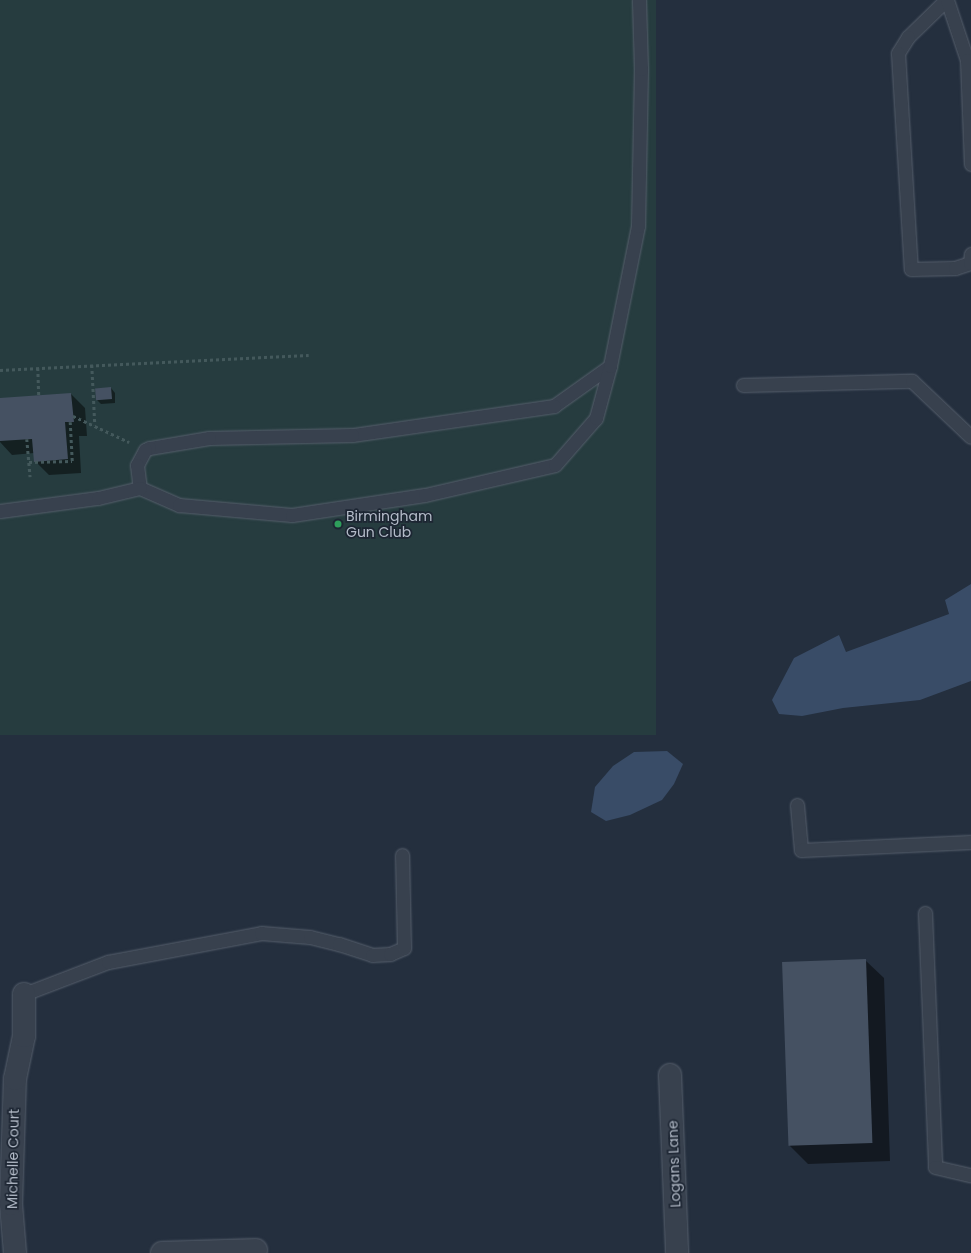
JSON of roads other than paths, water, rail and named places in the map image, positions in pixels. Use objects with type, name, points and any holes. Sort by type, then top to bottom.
[{"type":"street","name":"Michelle Court","points":[[15,1253],[11,1204],[15,1079],[24,1036],[24,994]]},
{"type":"street","name":"Logans Lane","points":[[670,1075],[677,1253]]},
{"type":"street","points":[[162,1253],[256,1250]]},
{"type":"lane","points":[[0,511],[98,498],[140,488],[179,506],[292,515],[425,495],[555,465],[596,418],[610,366],[638,226],[641,69],[639,0]]},
{"type":"lane","points":[[971,164],[966,60],[946,0],[908,37],[898,53],[910,269],[955,268],[970,263],[971,254]]},
{"type":"lane","points":[[140,488],[137,465],[145,450],[210,438],[352,435],[554,406],[610,366]]},
{"type":"lane","points":[[743,385],[912,381],[971,437]]},
{"type":"lane","points":[[797,805],[800,850],[971,842]]},
{"type":"lane","points":[[24,994],[108,962],[261,932],[310,938],[339,944],[372,955],[390,954],[404,948],[402,855]]},
{"type":"lane","points":[[925,913],[935,1167],[971,1175]]},
{"type":"water","points":[[971,584],[971,681],[920,700],[843,708],[802,716],[779,714],[772,700],[794,658],[839,635],[846,652],[949,614],[945,600]]},
{"type":"water","points":[[667,751],[683,764],[674,784],[662,800],[630,815],[606,821],[591,812],[595,787],[613,766],[634,752]]},
{"type":"place","name":"Birmingham Gun Club","points":[[338,524]]}]
